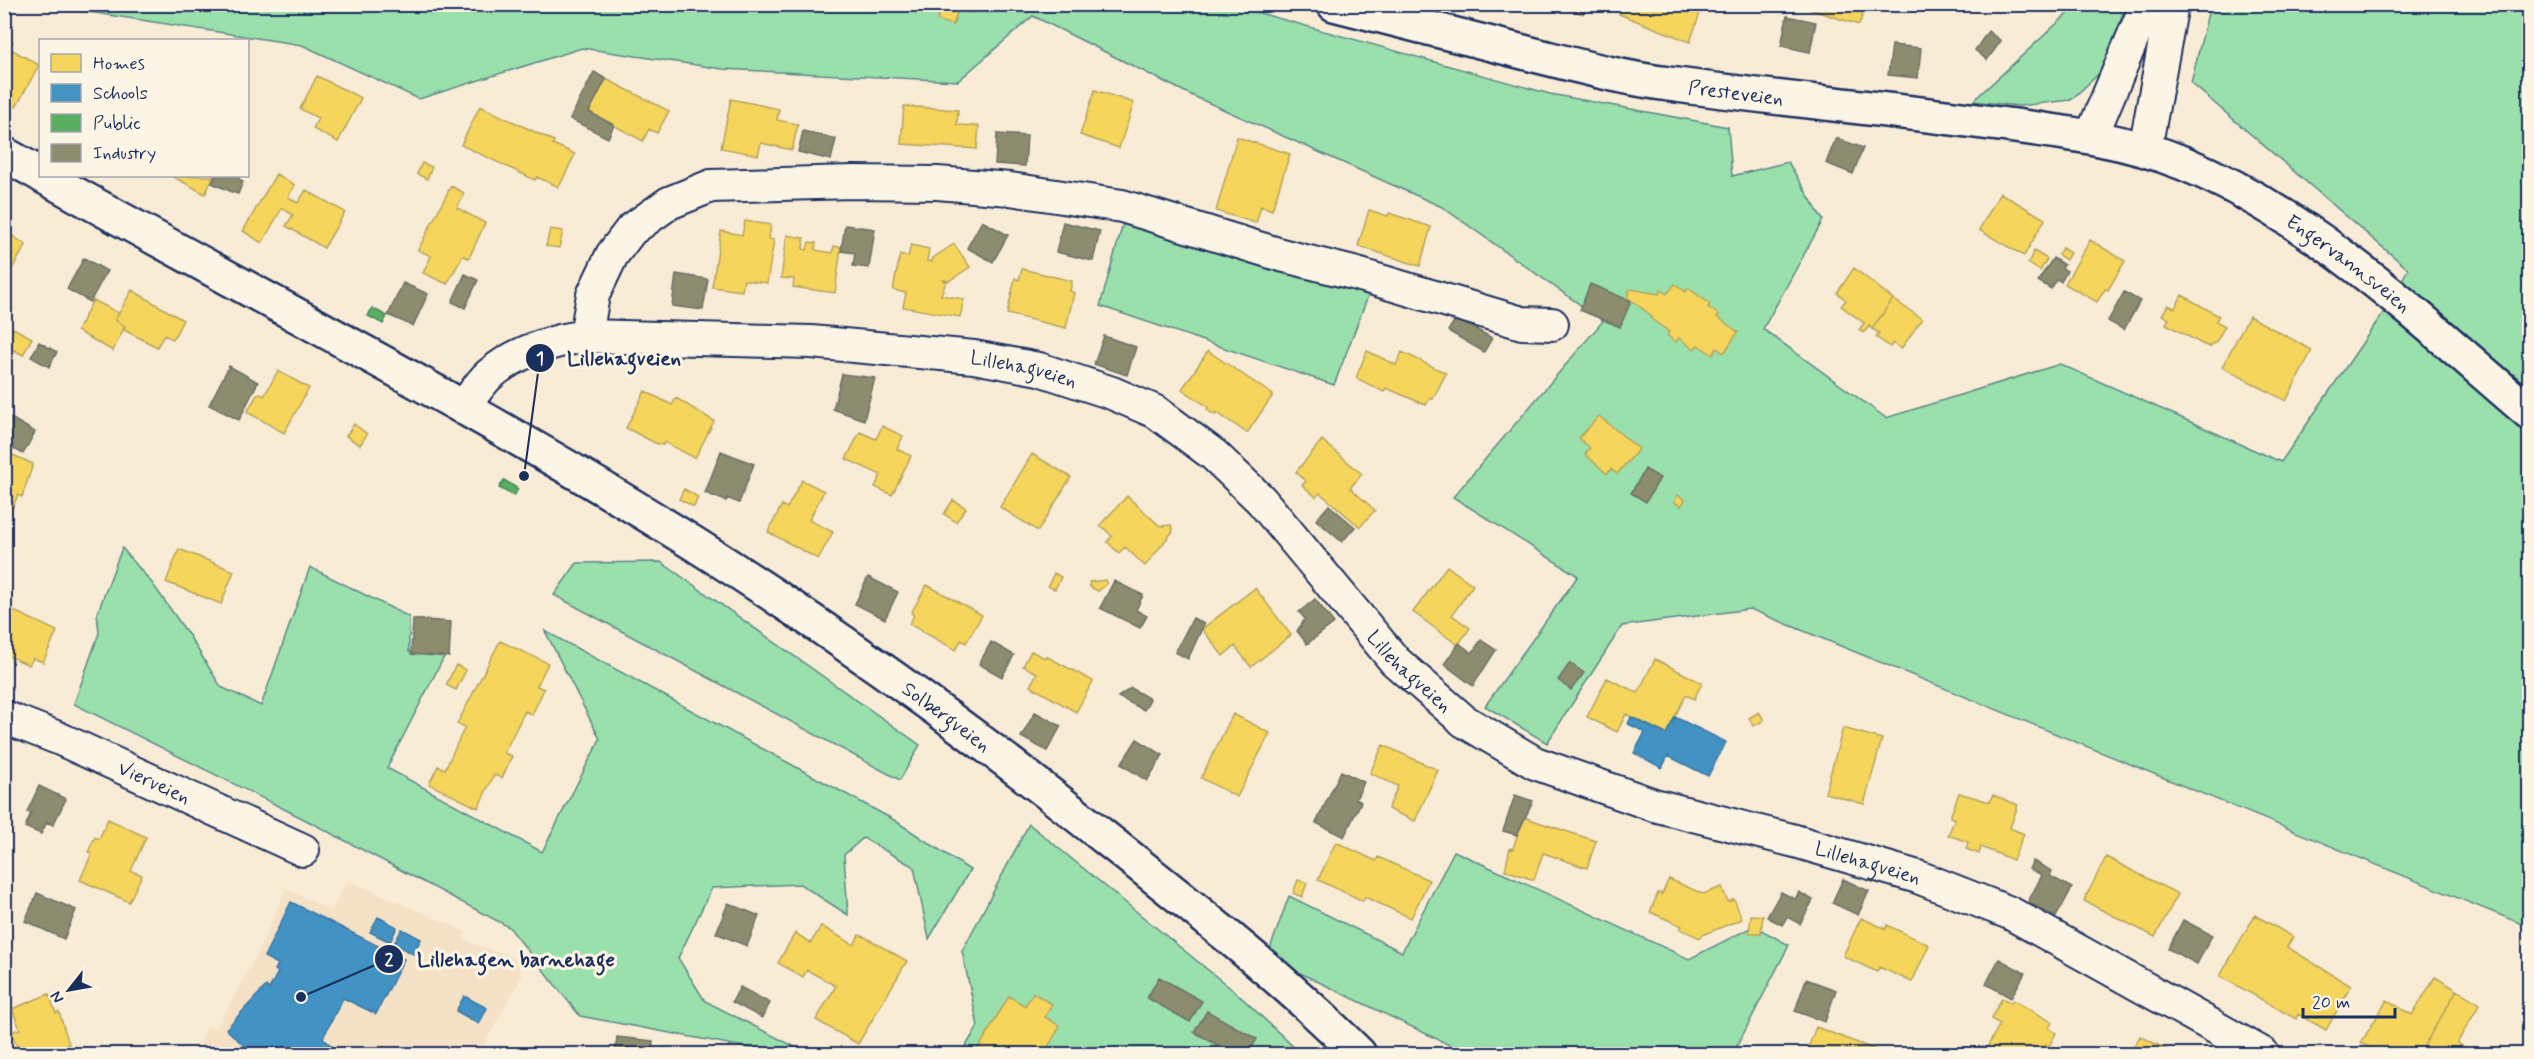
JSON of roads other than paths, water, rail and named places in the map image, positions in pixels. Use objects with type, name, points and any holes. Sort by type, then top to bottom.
[{"type":"street","name":"Presteveien","points":[[1334,4],[1549,59],[1666,84],[1926,114],[2091,137],[2145,149]]},
{"type":"street","points":[[2091,137],[2147,4]]},
{"type":"street","points":[[2145,149],[2173,12],[2172,4]]},
{"type":"street","name":"Engervannsveien","points":[[2145,149],[2224,182],[2275,211],[2325,244],[2386,290],[2529,413]]},
{"type":"street","points":[[4,154],[39,173]]},
{"type":"street","points":[[46,177],[463,408]]},
{"type":"street","points":[[586,336],[594,295],[612,255],[631,230],[669,203],[711,186],[852,182],[937,183],[1010,189],[1122,206],[1281,255],[1357,274],[1522,323],[1552,324]]},
{"type":"street","name":"Lillehagveien","points":[[463,408],[488,376],[514,358],[551,341],[586,336],[811,342],[974,357],[1039,369],[1112,393],[1156,412],[1214,455],[1261,500],[1395,661],[1464,721],[1525,757],[1654,805],[1795,841],[1918,877],[2000,909],[2263,1054]]},
{"type":"street","name":"Solbergveien","points":[[463,408],[686,539],[775,597],[992,749],[1037,782],[1303,999],[1359,1054]]},
{"type":"street","name":"Vierveien","points":[[4,717],[58,738],[303,850]]},
{"type":"place","name":"Lillehagveien","points":[[524,476]]},
{"type":"place","name":"Lillehagen barnehage","points":[[301,997]]}]
